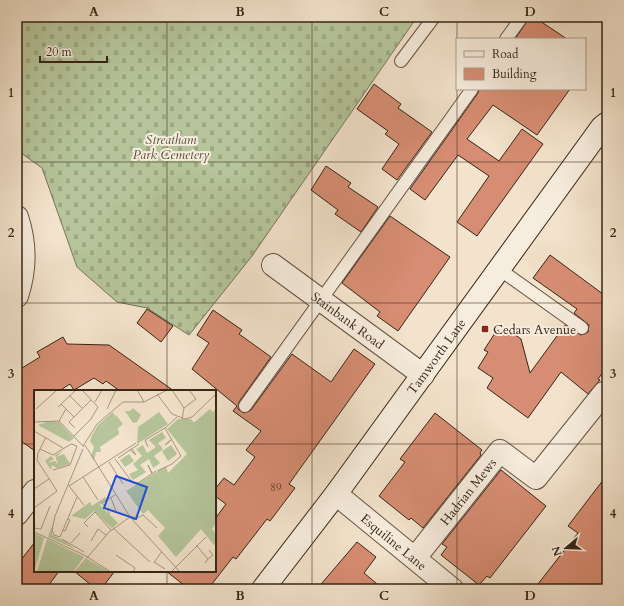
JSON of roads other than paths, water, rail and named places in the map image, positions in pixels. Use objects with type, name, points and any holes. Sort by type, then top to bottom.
[{"type":"street","name":"Tamworth Lane","points":[[263,589],[336,494],[499,268],[607,122]]},
{"type":"street","points":[[17,217],[24,241],[25,262],[17,296]]},
{"type":"street","name":"Stainbank Road","points":[[273,265],[423,375]]},
{"type":"street","name":"Hadrian Mews","points":[[415,558],[500,451],[536,478],[604,393]]},
{"type":"street","points":[[17,514],[34,492]]},
{"type":"street","name":"Esquiline Lane","points":[[336,494],[452,589]]},
{"type":"lane","points":[[401,61],[434,17]]},
{"type":"lane","points":[[507,38],[522,17]]},
{"type":"lane","points":[[246,406],[471,90]]},
{"type":"lane","points":[[499,268],[582,328]]},
{"type":"place","name":"Cedars Avenue","points":[[485,329]]},
{"type":"park label","name":"Streatham Park Cemetery","points":[[171,146]]}]
